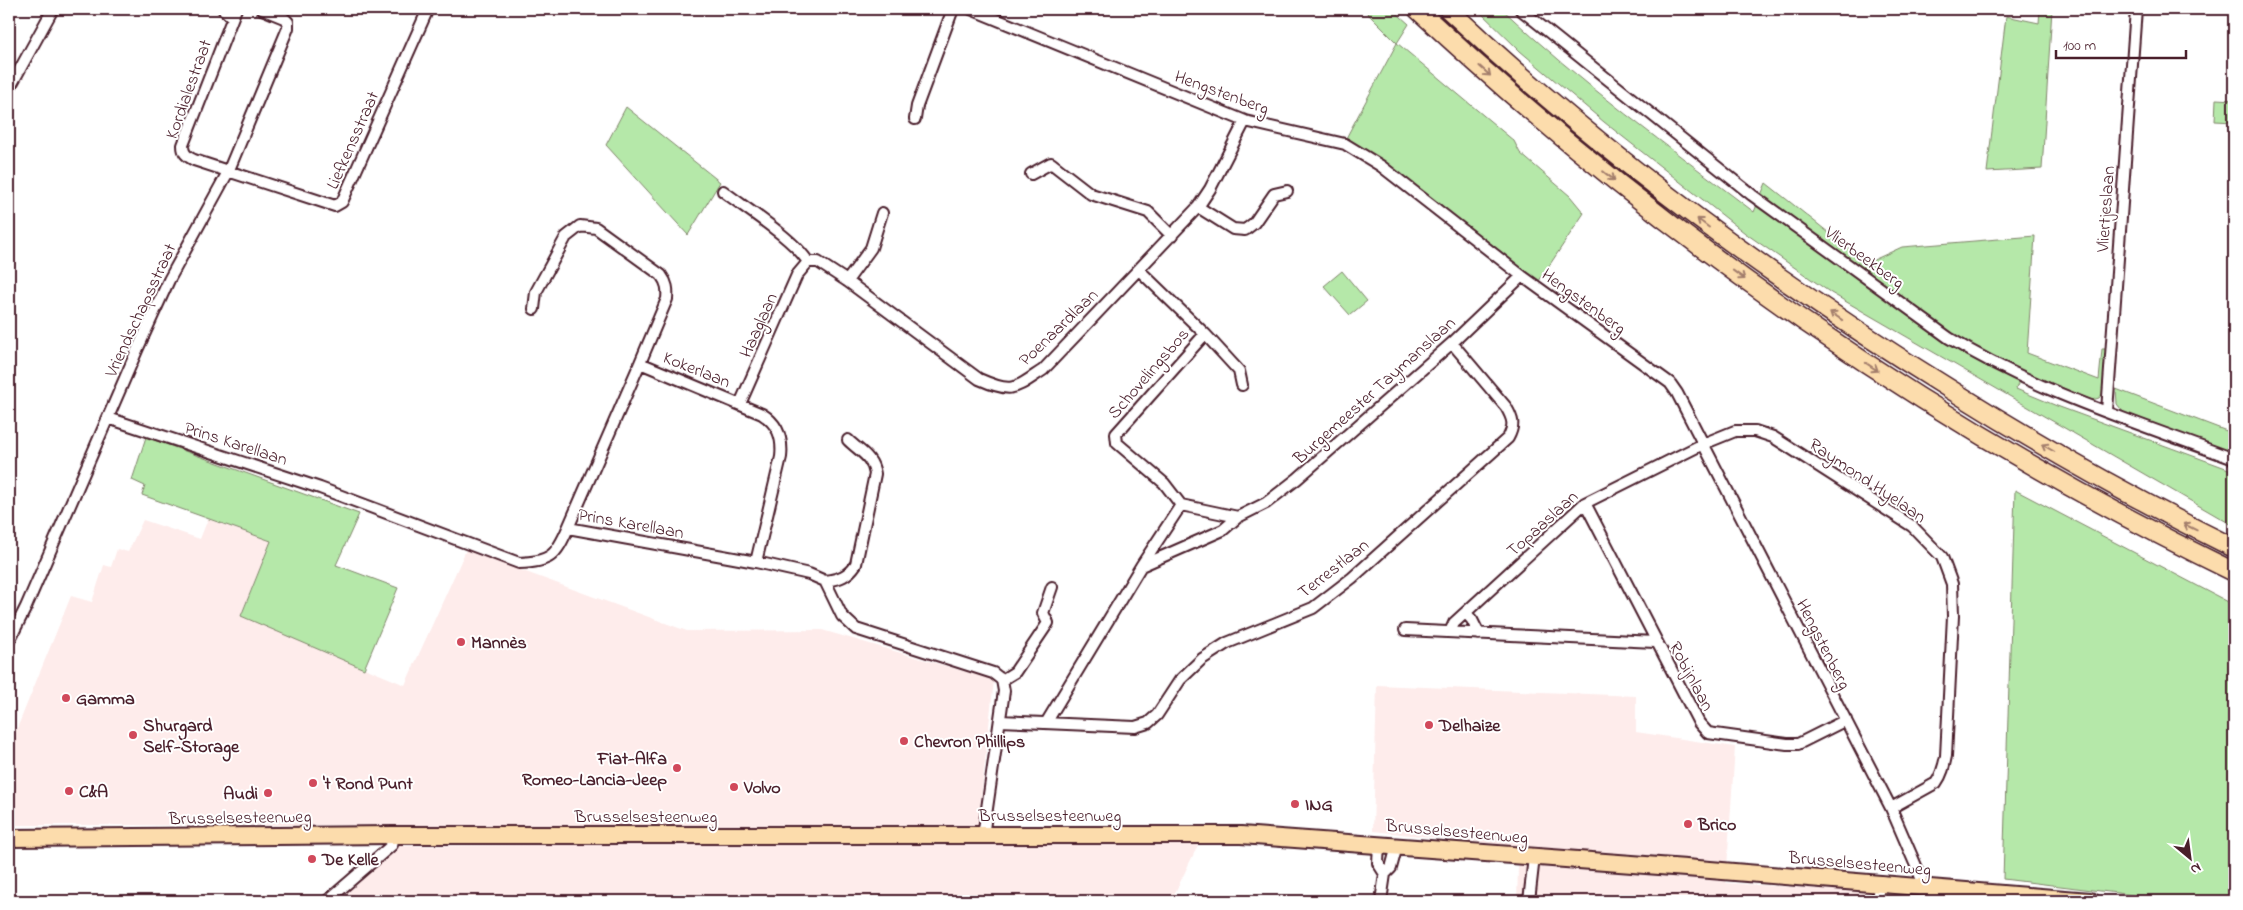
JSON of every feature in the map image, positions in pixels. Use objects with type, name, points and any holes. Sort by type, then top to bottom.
[{"type":"highway","points":[[1417,9],[1510,94],[1597,167],[1688,238],[1789,311],[1885,375],[1980,434],[2177,544],[2234,572]]},
{"type":"highway","points":[[1448,9],[1526,80],[1609,150],[1704,223],[1799,292],[1895,356],[2001,421],[2143,501],[2234,548]]},
{"type":"main road","name":"Brusselsesteenweg","points":[[9,838],[394,835],[1241,835],[1695,868],[1878,893],[1926,889],[2090,901]]},
{"type":"street","points":[[9,89],[53,9]]},
{"type":"street","name":"Kordialestraat","points":[[223,9],[234,13],[183,145],[183,151],[187,157],[228,172]]},
{"type":"street","name":"Vriendschapsstraat","points":[[9,641],[26,607],[169,280],[228,172],[288,28],[288,22],[284,18],[262,9]]},
{"type":"street","name":"Liefkensstraat","points":[[228,172],[335,206],[340,205],[428,9]]},
{"type":"street","points":[[915,120],[916,106],[953,9]]},
{"type":"street","name":"Hengstenberg","points":[[971,9],[1245,121],[1345,144],[1381,166],[1522,276],[1670,383],[1677,393],[1891,808],[1926,889]]},
{"type":"street","name":"Vlierbeekberg","points":[[1520,9],[1752,196],[1949,338],[2020,377],[2234,459]]},
{"type":"street","name":"Vliertjeslaan","points":[[2106,411],[2136,9]]},
{"type":"street","name":"Poenaardlaan","points":[[723,191],[790,242],[804,255],[808,262],[818,262],[847,281],[979,379],[997,387],[1016,388],[1043,370],[1198,207],[1210,189],[1245,121]]},
{"type":"street","points":[[1031,174],[1051,163],[1091,194],[1148,212],[1172,236]]},
{"type":"street","points":[[1198,207],[1233,229],[1245,230],[1254,223],[1274,194],[1287,191]]},
{"type":"street","points":[[847,281],[871,248],[882,213]]},
{"type":"street","points":[[534,309],[536,292],[566,237],[580,226],[596,228],[661,275],[666,282],[668,290],[667,299],[640,363]]},
{"type":"street","name":"Haaglaan","points":[[740,404],[797,275],[808,262]]},
{"type":"street","name":"Schovelingsbos","points":[[1139,270],[1205,334],[1239,371],[1242,385]]},
{"type":"street","name":"Burgemeester Taymanslaan","points":[[1141,566],[1223,530],[1238,517],[1266,503],[1297,479],[1452,343],[1522,276]]},
{"type":"street","name":"Schovelingsbos","points":[[1181,505],[1164,483],[1117,443],[1116,434],[1205,334]]},
{"type":"street","name":"Terrestlaan","points":[[1000,721],[1135,727],[1148,723],[1157,715],[1180,680],[1202,659],[1227,643],[1313,608],[1352,578],[1508,438],[1513,428],[1513,419],[1506,407],[1452,343]]},
{"type":"street","name":"Kokerlaan","points":[[568,528],[640,363],[740,404],[769,419],[778,431],[782,447],[756,562]]},
{"type":"street","name":"Prins Karellaan","points":[[108,418],[329,492],[519,563],[539,562],[551,557],[560,546],[568,528],[756,562],[809,574],[825,581]]},
{"type":"street","name":"Raymond Hyelaan","points":[[1703,444],[1735,431],[1755,431],[1773,437],[1912,526],[1942,558],[1952,584],[1953,616],[1946,756],[1940,777],[1936,783],[1891,808]]},
{"type":"street","points":[[848,440],[866,454],[873,463],[875,474],[856,564],[849,574],[844,577],[825,581],[842,616],[856,629],[993,672],[1002,680],[1004,690],[982,836]]},
{"type":"street","name":"Topaaslaan","points":[[1450,632],[1454,624],[1585,503],[1703,444]]},
{"type":"street","name":"Robijnlaan","points":[[1585,503],[1698,723],[1708,733],[1724,737],[1798,744],[1846,720]]},
{"type":"street","points":[[1046,723],[1141,566],[1181,505],[1238,517]]},
{"type":"street","points":[[1002,680],[1016,672],[1048,623],[1043,613],[1052,588]]},
{"type":"street","points":[[1466,613],[1472,620],[1478,634]]},
{"type":"street","points":[[1405,630],[1655,642]]},
{"type":"street","points":[[327,901],[392,845],[394,835]]},
{"type":"street","points":[[1380,844],[1378,863],[1385,874]]},
{"type":"street","points":[[1380,901],[1385,874],[1391,868],[1397,846]]},
{"type":"street","points":[[1529,901],[1534,857]]},
{"type":"shaded area","points":[[208,519],[271,541],[241,616],[405,685],[466,550],[687,631],[822,630],[994,680],[978,826],[9,825],[9,748],[71,596],[92,602],[104,565],[111,567],[117,549],[128,552],[143,520],[200,539]]},
{"type":"shaded area","points":[[1377,685],[1636,696],[1636,732],[1735,747],[1726,883],[2019,901],[1517,901],[1518,868],[1523,847],[1373,831]]},
{"type":"shaded area","points":[[1200,841],[1171,901],[327,901],[388,846]]},
{"type":"green space","points":[[1363,9],[1392,9],[1409,24],[1397,43]]},
{"type":"green space","points":[[1477,9],[1502,9],[1594,89],[1754,212],[1766,183],[1867,263],[1902,247],[2035,236],[2027,353],[2099,380],[2102,349],[2107,349],[2105,391],[2099,398],[2092,400],[2023,371],[2016,389],[2234,471],[2234,526],[1831,293],[1745,233],[1604,122],[1520,51]]},
{"type":"green space","points":[[2040,9],[2052,9],[2042,169],[1987,172],[2006,16],[2039,23]]},
{"type":"green space","points":[[1397,43],[1514,141],[1520,153],[1570,196],[1584,213],[1537,284],[1345,140]]},
{"type":"green space","points":[[2216,99],[2234,100],[2234,122],[2215,121]]},
{"type":"green space","points":[[626,107],[720,182],[688,235],[606,145]]},
{"type":"green space","points":[[1342,271],[1367,301],[1350,315],[1324,286]]},
{"type":"green space","points":[[2116,389],[2234,434],[2234,453],[2124,413],[2117,404]]},
{"type":"green space","points":[[146,437],[359,514],[336,565],[398,588],[364,669],[241,616],[271,541],[142,495],[145,486],[132,480]]},
{"type":"green space","points":[[2015,490],[2234,605],[2234,901],[2182,901],[2003,879]]},
{"type":"place","name":"Mannès","points":[[461,642]]},
{"type":"place","name":"Gamma","points":[[66,698]]},
{"type":"place","name":"Delhaize","points":[[1429,725]]},
{"type":"place","name":"Shurgard Self-Storage","points":[[133,735]]},
{"type":"place","name":"Chevron Phillips","points":[[904,741]]},
{"type":"place","name":"Fiat-Alfa Romeo-Lancia-Jeep","points":[[677,768]]},
{"type":"place","name":"'t Rond Punt","points":[[313,783]]},
{"type":"place","name":"Volvo","points":[[734,787]]},
{"type":"place","name":"C&A","points":[[69,791]]},
{"type":"place","name":"Audi","points":[[268,793]]},
{"type":"place","name":"ING","points":[[1295,804]]},
{"type":"place","name":"Brico","points":[[1688,824]]},
{"type":"place","name":"De Kelle","points":[[312,859]]}]
